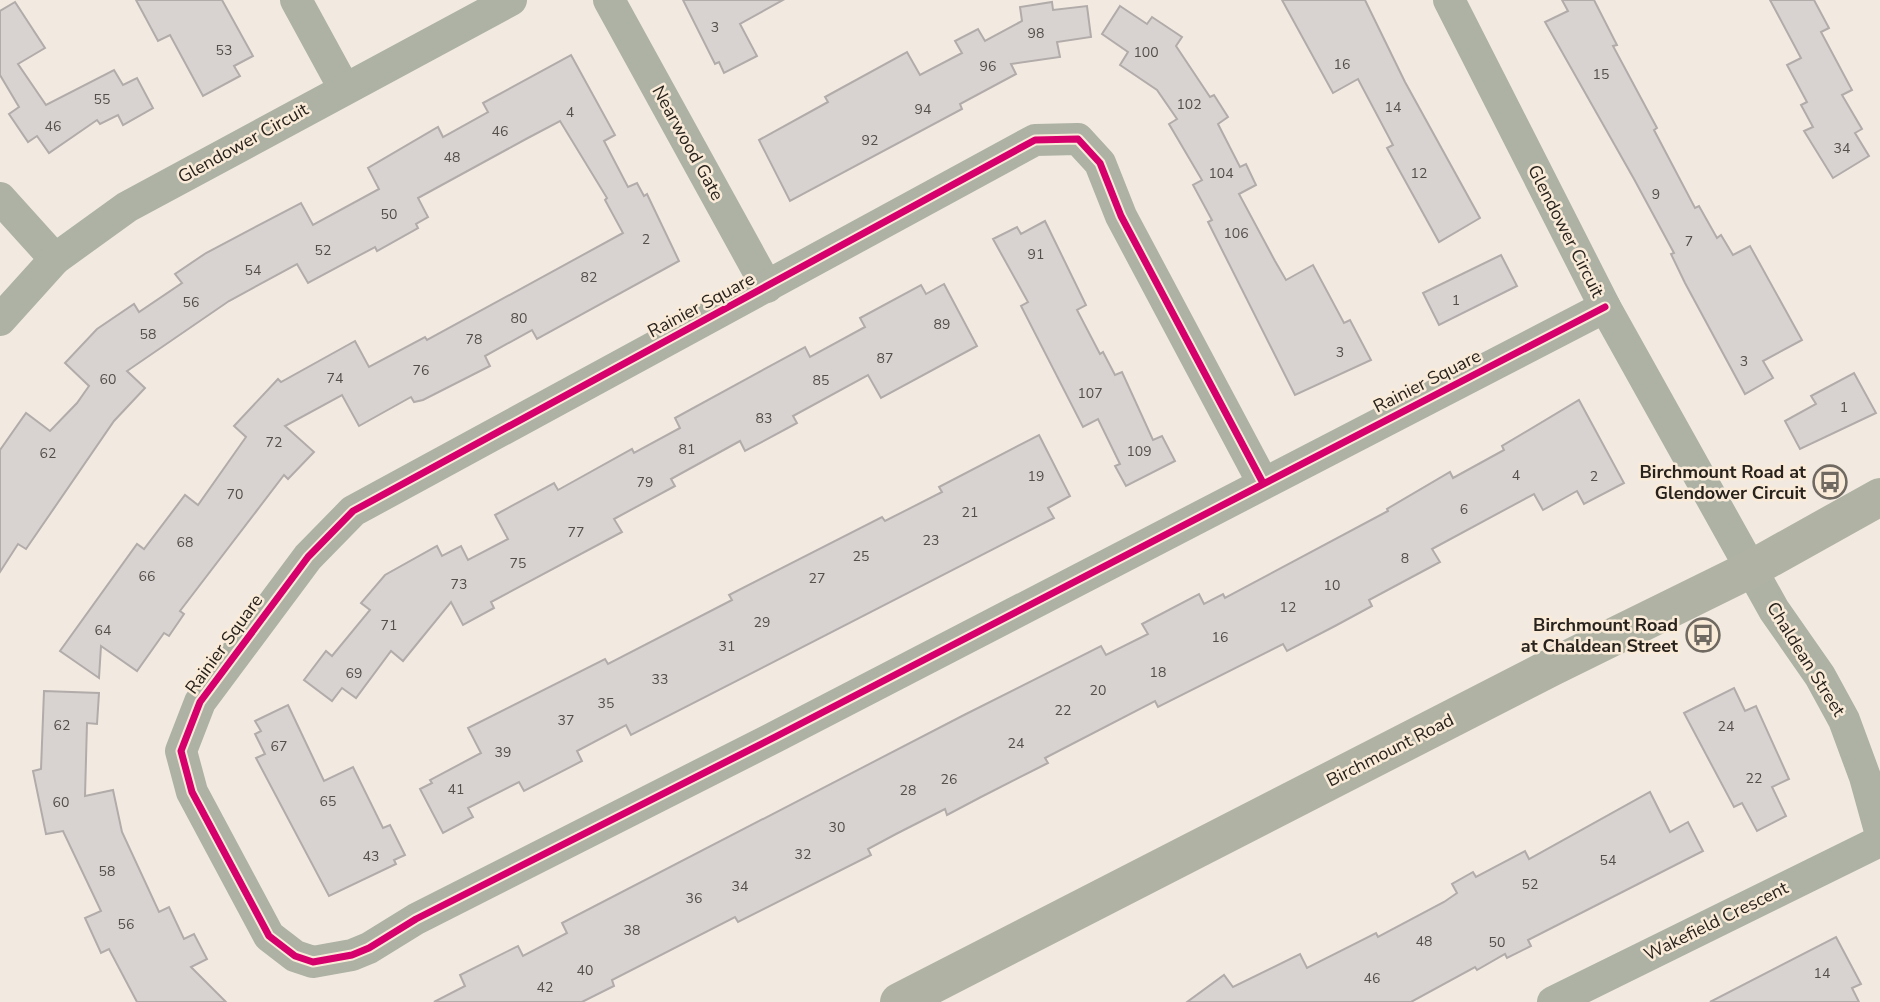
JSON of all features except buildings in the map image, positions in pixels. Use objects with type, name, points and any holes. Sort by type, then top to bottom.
[{"type":"main road","name":"Birchmount Road","points":[[899,1002],[1552,667],[1751,569],[1880,497]]},
{"type":"street","points":[[296,0],[344,88]]},
{"type":"street","name":"Glendower Circuit","points":[[0,320],[55,259],[127,207],[511,0]]},
{"type":"street","name":"Nearwood Gate","points":[[609,0],[767,287]]},
{"type":"street","name":"Glendower Circuit","points":[[1449,0],[1605,307],[1751,569]]},
{"type":"street","name":"Rainier Square","points":[[1263,483],[1121,216],[1100,163],[1078,139],[1035,140],[353,512],[308,557],[200,702],[181,751],[192,792],[270,936],[295,956],[313,962],[352,955],[369,948],[416,919],[787,731],[1605,307]]},
{"type":"street","points":[[0,198],[55,259]]},
{"type":"street","name":"Chaldean Street","points":[[1751,569],[1774,610],[1820,676],[1844,720],[1865,777],[1880,831]]},
{"type":"street","name":"Wakefield Crescent","points":[[1553,1002],[1880,841]]},
{"type":"cycle path","points":[[1263,483],[1121,216],[1100,163],[1078,139],[1035,140],[353,511],[308,557],[200,702],[181,751],[192,792],[269,936],[295,956],[313,962],[352,955],[369,948],[416,919],[775,737],[1605,307]]},
{"type":"place","name":"Birchmount Road at Glendower Circuit","points":[[1830,482]]},
{"type":"place","name":"Birchmount Road at Chaldean Street","points":[[1703,635]]}]
